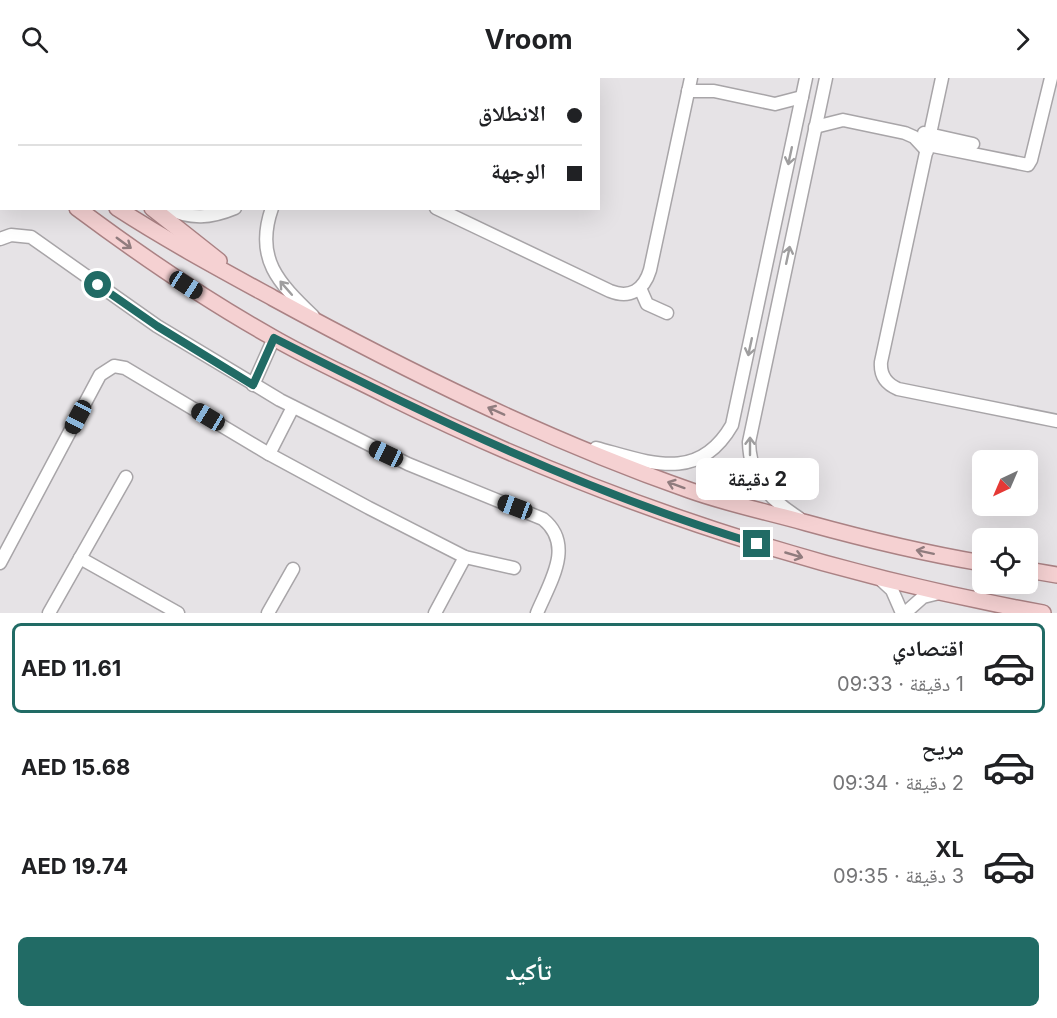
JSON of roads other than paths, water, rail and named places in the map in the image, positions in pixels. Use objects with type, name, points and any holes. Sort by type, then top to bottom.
[{"type":"main road","points":[[80,210],[178,279],[274,338],[451,426],[586,486],[726,535],[878,578],[1043,613]]},
{"type":"main road","points":[[120,210],[188,253],[327,329],[450,390],[565,441],[689,490],[766,514],[806,522],[851,536],[972,561]]},
{"type":"main road","points":[[154,210],[198,246],[271,297]]},
{"type":"main road","points":[[1038,572],[1057,575]]},
{"type":"street","points":[[440,210],[610,291],[626,295],[640,288],[650,270],[691,78]]},
{"type":"street","points":[[698,78],[714,91]]},
{"type":"street","points":[[565,441],[649,462],[678,465],[705,456],[725,437],[736,412],[806,78]]},
{"type":"street","points":[[806,522],[782,507],[763,490],[752,467],[749,442],[826,78]]},
{"type":"street","points":[[942,78],[881,362],[884,377],[893,387],[1057,422]]},
{"type":"street","points":[[815,127],[843,120],[905,133],[928,143],[1028,165],[1051,78]]},
{"type":"street","points":[[688,91],[714,91],[776,104],[802,97]]},
{"type":"street","points":[[821,99],[843,120]]},
{"type":"street","points":[[776,104],[797,123]]},
{"type":"street","points":[[928,143],[973,144]]},
{"type":"street","points":[[173,210],[196,218],[210,217],[229,210]]},
{"type":"street","points":[[272,210],[265,239],[270,265],[285,288],[327,329]]},
{"type":"street","points":[[0,239],[11,235],[31,237],[157,326],[253,385],[408,464],[543,519],[557,534],[560,553],[537,613]]},
{"type":"street","points":[[640,288],[646,304],[667,313]]},
{"type":"street","points":[[253,385],[274,338]]},
{"type":"street","points":[[0,563],[100,375],[109,367],[125,368],[269,454],[465,557],[514,568]]},
{"type":"street","points":[[269,454],[293,407]]},
{"type":"street","points":[[49,613],[126,477]]},
{"type":"street","points":[[435,613],[465,557]]},
{"type":"street","points":[[80,558],[178,613]]},
{"type":"street","points":[[268,613],[293,569]]},
{"type":"street","points":[[878,578],[892,590],[904,613],[923,597],[940,592]]}]
